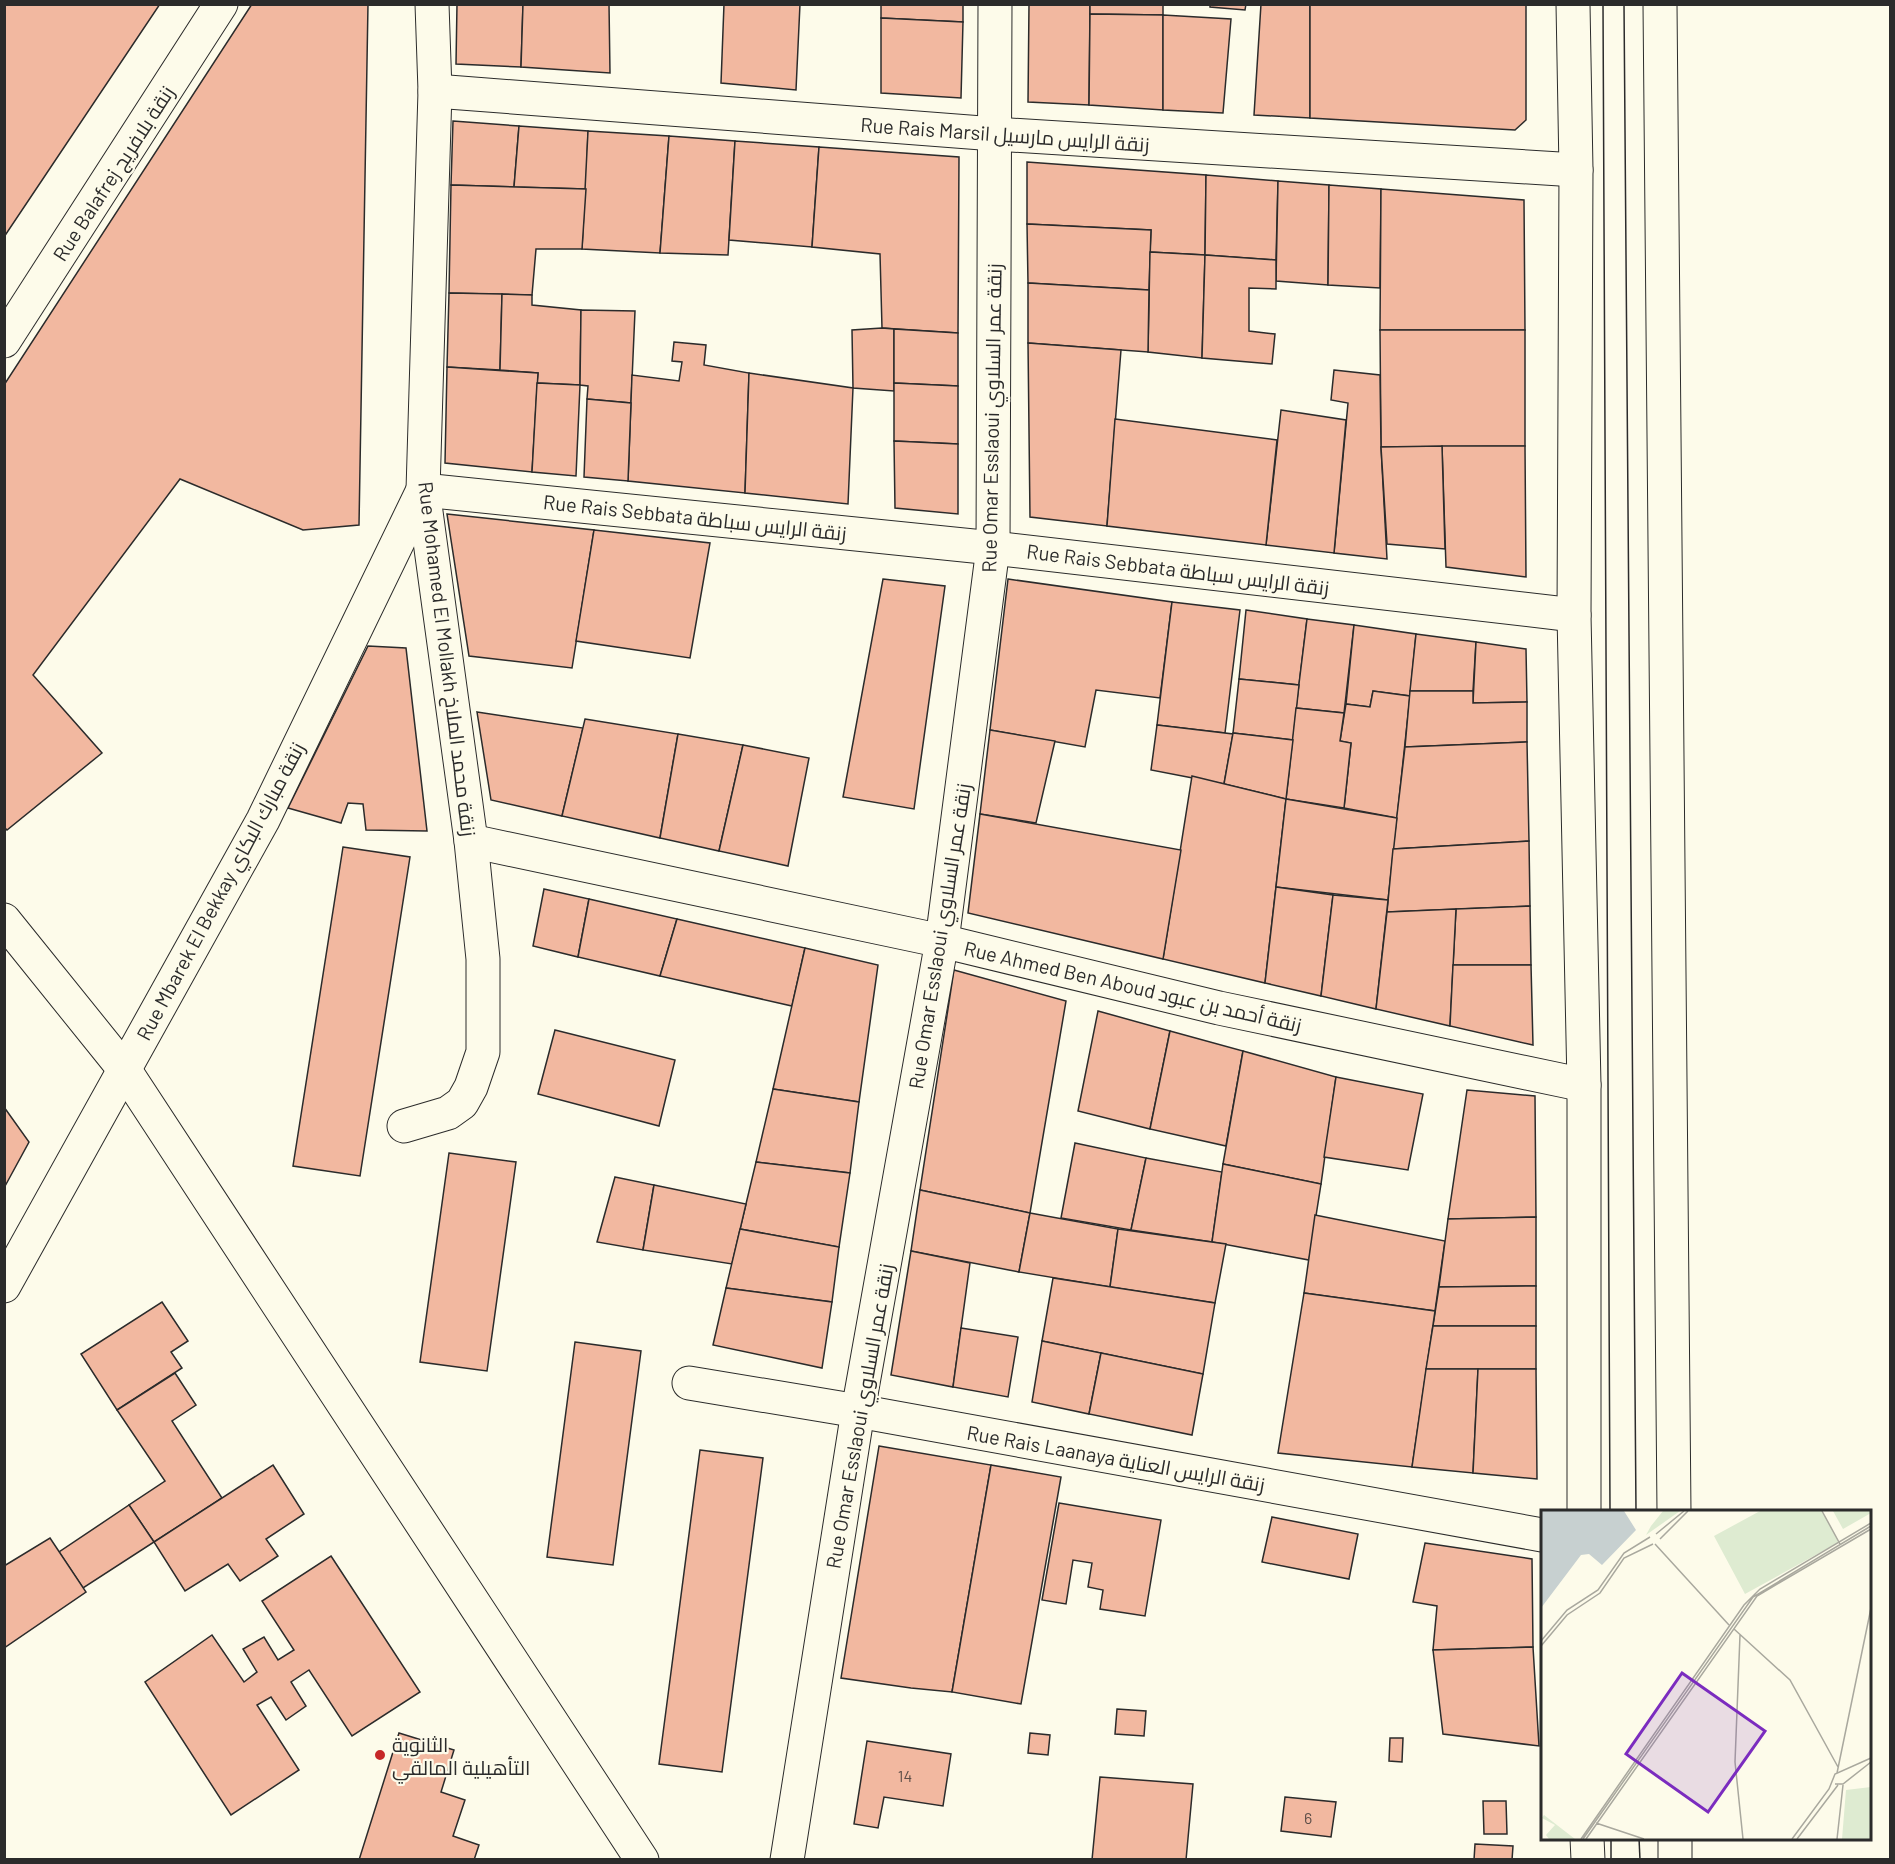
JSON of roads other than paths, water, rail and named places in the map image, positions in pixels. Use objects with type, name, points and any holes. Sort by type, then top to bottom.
[{"type":"street","name":"Rue Balafrej زنقة بلافريج","points":[[4,341],[221,4]]},
{"type":"street","name":"Rue Mohamed El Mollakh زنقة محمد الملاخ","points":[[404,1126],[448,1113],[462,1103],[471,1087],[483,1052],[483,958],[471,841],[423,490],[435,91],[432,4]]},
{"type":"street","name":"Rue Omar Esslaoui زنقة عمر السلاوي","points":[[787,1860],[858,1411],[942,941],[993,548],[995,4]]},
{"type":"street","points":[[1573,4],[1576,170],[1574,615],[1584,1085],[1584,1510]]},
{"type":"street","points":[[1660,4],[1674,1510]]},
{"type":"street","name":"Rue Rais Marsil زنقة الرايس مارسيل","points":[[435,91],[995,134],[1576,170]]},
{"type":"street","name":"Rue Rais Sebbata زنقة الرايس سباطة","points":[[423,490],[993,548],[1574,615]]},
{"type":"street","name":"Rue Mbarek El Bekkay زنقة مبارك البكاي","points":[[4,1286],[263,820],[423,490]]},
{"type":"street","name":"Rue Ahmed Ben Aboud زنقة أحمد بن عبود","points":[[471,841],[942,941],[1219,1008],[1584,1085]]},
{"type":"street","points":[[4,921],[124,1069],[642,1860]]},
{"type":"street","name":"Rue Rais Laanaya زنقة الرايس العناية","points":[[689,1383],[858,1411],[1541,1535]]},
{"type":"street","points":[[1587,1840],[1588,1860]]},
{"type":"street","points":[[1675,1840],[1675,1860]]},
{"type":"tram line","points":[[1603,4],[1610,1510]]},
{"type":"tram line","points":[[1624,4],[1636,1510]]},
{"type":"tram line","points":[[1611,1840],[1611,1860]]},
{"type":"tram line","points":[[1639,1840],[1640,1860]]},
{"type":"place","name":"الثانوية التأهيلية المالقي","points":[[380,1755]]}]
